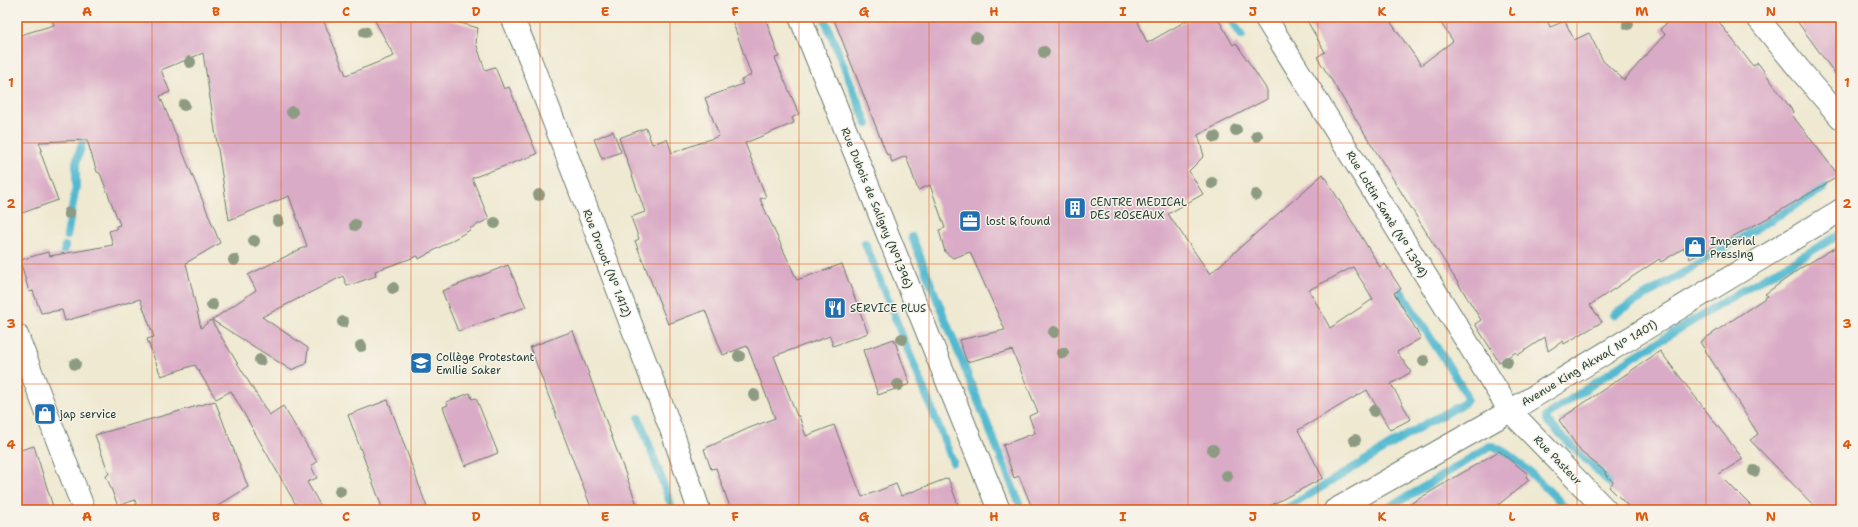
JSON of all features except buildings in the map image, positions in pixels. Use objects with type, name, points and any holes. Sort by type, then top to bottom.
[{"type":"street","name":"Rue Drouot (N° 1.412)","points":[[512,17],[530,60],[674,437],[699,510]]},
{"type":"street","name":"Rue Dubois de Saligny (N°1.396)","points":[[800,17],[999,510]]},
{"type":"street","name":"Rue Lottin Samè (N° 1.394)","points":[[1265,17],[1510,411]]},
{"type":"street","points":[[1757,17],[1841,118]]},
{"type":"street","name":"Avenue King Akwa( N° 1.401)","points":[[1335,510],[1510,411],[1841,210]]},
{"type":"street","points":[[17,335],[84,510]]},
{"type":"street","name":"Rue Pasteur","points":[[1510,411],[1606,510]]},
{"type":"waterway","points":[[824,17],[867,124]]},
{"type":"waterway","points":[[1231,19],[1242,36]]},
{"type":"waterway","points":[[67,236],[76,186],[76,163],[86,131]]},
{"type":"waterway","points":[[1613,315],[1824,188]]},
{"type":"waterway","points":[[1618,491],[1548,422],[1546,416],[1627,361],[1743,290],[1841,234]]},
{"type":"waterway","points":[[912,237],[1022,510]]},
{"type":"waterway","points":[[865,243],[953,462]]},
{"type":"waterway","points":[[62,264],[65,246]]},
{"type":"waterway","points":[[1284,510],[1427,423],[1463,404],[1467,400],[1465,392],[1400,290]]},
{"type":"waterway","points":[[639,418],[673,510]]},
{"type":"waterway","points":[[1383,510],[1414,493],[1490,446],[1497,448],[1518,462],[1568,510]]},
{"type":"place","name":"CENTRE MEDICAL DES ROSEAUX","points":[[1075,208]]},
{"type":"place","name":"lost & found","points":[[970,221]]},
{"type":"place","name":"Imperial Pressing","points":[[1695,247]]},
{"type":"place","name":"SERVICE PLUS","points":[[835,308]]},
{"type":"place","name":"Collège Protestant Emilie Saker","points":[[421,363]]},
{"type":"place","name":"jap service","points":[[45,414]]}]
